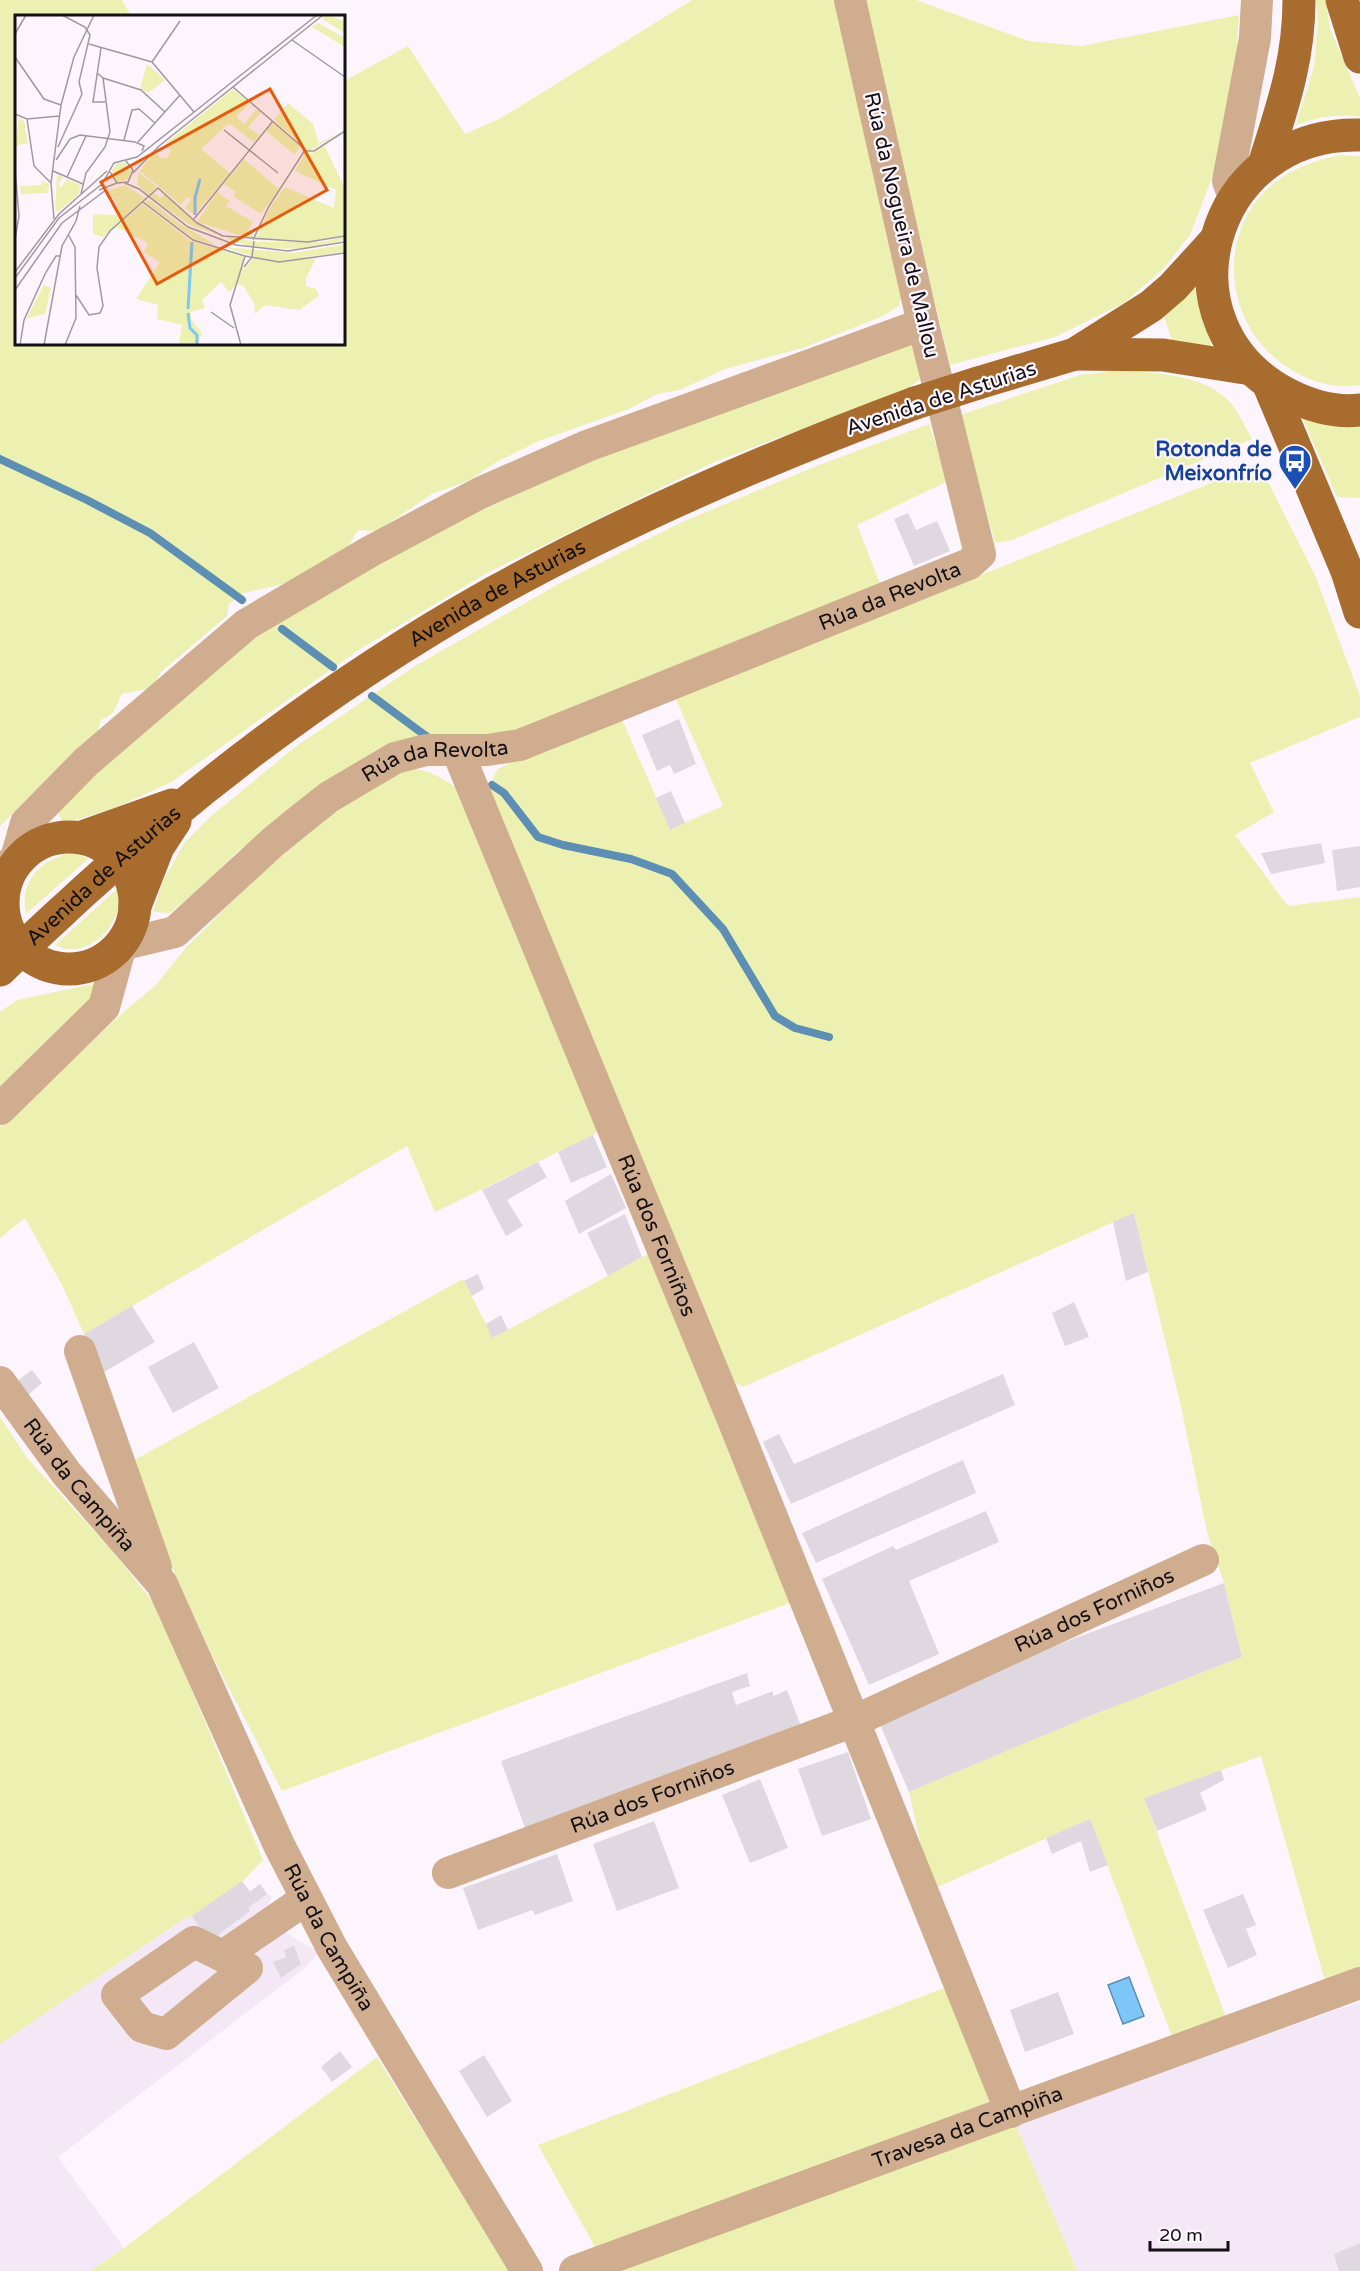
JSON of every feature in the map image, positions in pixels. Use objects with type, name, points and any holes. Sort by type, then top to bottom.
[{"type":"main road","points":[[1264,165],[1293,71],[1299,26],[1299,0]]},
{"type":"main road","points":[[1342,0],[1360,57]]},
{"type":"main road","points":[[1360,135],[1316,139],[1293,147],[1255,172],[1234,198],[1222,219],[1215,241],[1212,280],[1220,319],[1234,348],[1260,377],[1347,571],[1360,612]]},
{"type":"main road","name":"Avenida de Asturias","points":[[10,960],[119,859],[190,798],[330,695],[492,594],[639,518],[806,444],[915,403],[1075,354],[1151,306],[1173,287],[1215,241]]},
{"type":"main road","name":"Avenida de Asturias","points":[[1075,354],[1163,355],[1260,377]]},
{"type":"main road","points":[[1260,377],[1307,404],[1335,410],[1360,410]]},
{"type":"main road","points":[[82,837],[190,798]]},
{"type":"main road","points":[[135,906],[158,847],[190,798]]},
{"type":"main road","points":[[59,836],[82,837],[99,843],[119,859],[126,869],[134,892],[135,906],[133,922],[121,945],[102,961],[80,969],[48,966],[33,960],[10,960],[1,912],[8,865],[39,843],[59,836]]},
{"type":"main road","points":[[0,988],[48,966]]},
{"type":"street","name":"Rúa da Nogueira de Mallou","points":[[850,0],[923,324],[980,554]]},
{"type":"street","points":[[1234,198],[1228,181],[1255,38],[1257,0]]},
{"type":"street","points":[[8,865],[26,823],[86,762],[246,624],[371,551],[501,484],[587,446],[923,324]]},
{"type":"street","name":"Rúa da Revolta","points":[[121,945],[175,932],[273,842],[329,797],[395,758],[426,750],[487,750],[520,745],[590,719],[969,564],[980,554]]},
{"type":"street","name":"Rúa dos Forniños","points":[[457,750],[733,1420],[1011,2112]]},
{"type":"street","points":[[0,1109],[104,1007],[121,945]]},
{"type":"street","name":"Rúa da Campiña","points":[[80,1351],[162,1584],[279,1845],[332,1948],[527,2271]]},
{"type":"street","name":"Rúa da Campiña","points":[[0,1382],[67,1474],[162,1584]]},
{"type":"street","name":"Rúa dos Forniños","points":[[448,1873],[854,1721],[1203,1560]]},
{"type":"street","points":[[223,1956],[306,1899]]},
{"type":"street","name":"Travesa da Campiña","points":[[575,2271],[1360,1983]]},
{"type":"shaded area","points":[[242,1881],[250,1891],[260,1884],[267,1894],[272,1896],[266,1913],[277,1928],[319,1952],[306,1967],[58,2157],[124,2248],[90,2271],[0,2271],[0,2044]]},
{"type":"shaded area","points":[[1360,2002],[1360,2271],[1077,2271],[1015,2123]]},
{"type":"green space","points":[[0,0],[122,0],[130,15],[15,15],[15,345],[345,345],[345,80],[408,46],[465,134],[501,118],[692,0],[836,0],[903,292],[899,306],[883,316],[803,348],[725,369],[680,390],[657,394],[629,409],[539,441],[495,463],[468,481],[432,494],[377,531],[358,530],[348,548],[334,555],[323,570],[300,584],[283,584],[244,593],[229,604],[227,616],[161,672],[152,688],[122,694],[113,713],[101,720],[97,733],[0,826]]},
{"type":"green space","points":[[862,0],[916,0],[1028,41],[1081,46],[1239,15],[1235,80],[1219,159],[1190,235],[1163,269],[1124,303],[1055,337],[950,365]]},
{"type":"green space","points":[[1316,0],[1326,0],[1330,29],[1360,98],[1360,117],[1328,116],[1296,125],[1314,66],[1318,20]]},
{"type":"green space","points":[[1340,155],[1360,156],[1360,385],[1351,386],[1333,385],[1306,378],[1290,369],[1268,351],[1251,330],[1240,305],[1234,278],[1235,251],[1242,225],[1256,202],[1277,181],[1291,172]]},
{"type":"green space","points":[[1194,285],[1212,347],[1172,341],[1162,310]]},
{"type":"green space","points":[[910,344],[917,349],[921,379],[907,389],[712,463],[487,573],[360,649],[170,783],[114,808],[76,820],[63,821],[59,816],[60,807],[65,798],[251,639],[295,609],[452,524],[642,437]]},
{"type":"green space","points":[[1122,370],[1165,374],[1207,386],[1230,402],[1252,439],[1012,540],[995,543],[960,415],[1080,375]]},
{"type":"green space","points":[[1302,417],[1360,422],[1360,498],[1337,497]]},
{"type":"green space","points":[[929,424],[948,481],[857,525],[883,591],[505,736],[407,739],[347,768],[237,852],[195,893],[170,913],[153,912],[163,881],[185,842],[209,818],[295,747],[415,666],[562,582],[682,522],[814,467]]},
{"type":"green space","points":[[1259,464],[1315,575],[1360,696],[1360,717],[1250,763],[1274,812],[1235,835],[1288,906],[1360,897],[1360,1968],[1325,1981],[1261,1756],[1144,1798],[1226,2017],[1172,2037],[1090,1819],[931,1890],[909,1792],[1090,1716],[1242,1657],[1224,1583],[1207,1532],[1180,1402],[1134,1213],[743,1387],[728,1379],[486,792],[498,769],[549,751],[621,717],[670,829],[723,806],[675,697]]},
{"type":"green space","points":[[409,767],[437,776],[461,792],[600,1129],[593,1135],[435,1212],[407,1146],[84,1334],[63,1287],[25,1218],[0,1238],[0,1127],[156,985],[185,949],[247,886],[335,810]]},
{"type":"green space","points":[[72,853],[89,858],[26,914],[26,891],[35,873],[51,860]]},
{"type":"green space","points":[[118,888],[117,913],[102,936],[92,944],[80,948],[68,949],[55,945]]},
{"type":"green space","points":[[98,983],[100,992],[70,1024],[0,1087],[0,1012],[17,1000]]},
{"type":"green space","points":[[648,1254],[790,1603],[282,1791],[212,1655],[170,1563],[129,1463],[463,1279],[493,1338]]},
{"type":"green space","points":[[0,1417],[28,1459],[110,1548],[157,1607],[263,1860],[242,1882],[0,2044]]},
{"type":"green space","points":[[949,1986],[997,2101],[596,2249],[538,2145]]},
{"type":"green space","points":[[377,2057],[510,2271],[90,2271],[124,2248]]},
{"type":"green space","points":[[1015,2123],[1077,2271],[621,2271]]},
{"type":"water","points":[[1129,1977],[1144,2016],[1123,2024],[1108,1985]]},
{"type":"building","points":[[908,513],[916,530],[937,521],[950,551],[914,566],[894,519]]},
{"type":"building","points":[[679,719],[696,764],[674,774],[670,765],[657,771],[642,735]]},
{"type":"building","points":[[671,791],[685,823],[670,830],[656,798]]},
{"type":"building","points":[[1321,843],[1325,863],[1271,874],[1261,853]]},
{"type":"building","points":[[1360,846],[1360,887],[1337,891],[1332,850]]},
{"type":"building","points":[[593,1135],[607,1167],[571,1183],[558,1152]]},
{"type":"building","points":[[538,1162],[547,1177],[507,1200],[523,1226],[506,1236],[482,1190]]},
{"type":"building","points":[[611,1174],[626,1208],[579,1234],[565,1201]]},
{"type":"building","points":[[1134,1213],[1148,1272],[1126,1281],[1113,1222]]},
{"type":"building","points":[[625,1214],[642,1257],[608,1276],[587,1233]]},
{"type":"building","points":[[478,1274],[484,1289],[472,1296],[464,1281]]},
{"type":"building","points":[[1074,1302],[1089,1337],[1065,1346],[1052,1313]]},
{"type":"building","points":[[132,1306],[155,1342],[99,1375],[84,1334]]},
{"type":"building","points":[[501,1315],[508,1330],[492,1338],[486,1324]]},
{"type":"building","points":[[194,1342],[219,1388],[173,1413],[148,1367]]},
{"type":"building","points":[[32,1370],[42,1383],[27,1396],[17,1381]]},
{"type":"building","points":[[1003,1374],[1015,1405],[791,1504],[763,1442],[779,1434],[794,1464]]},
{"type":"building","points":[[963,1460],[976,1493],[816,1563],[802,1533]]},
{"type":"building","points":[[986,1511],[999,1542],[909,1581],[939,1654],[869,1685],[822,1579],[893,1546],[896,1550]]},
{"type":"building","points":[[1224,1583],[1242,1657],[1090,1716],[909,1792],[878,1720],[1062,1643]]},
{"type":"building","points":[[747,1673],[750,1686],[732,1692],[736,1705],[773,1691],[773,1696],[787,1690],[801,1726],[525,1828],[501,1761]]},
{"type":"building","points":[[848,1752],[871,1819],[822,1836],[798,1769]]},
{"type":"building","points":[[1221,1770],[1224,1780],[1200,1793],[1207,1810],[1157,1831],[1144,1798]]},
{"type":"building","points":[[760,1779],[788,1848],[750,1863],[722,1795]]},
{"type":"building","points":[[1090,1819],[1108,1865],[1090,1872],[1081,1841],[1052,1854],[1046,1838]]},
{"type":"building","points":[[654,1821],[679,1888],[617,1911],[593,1844]]},
{"type":"building","points":[[557,1854],[573,1901],[535,1915],[532,1910],[478,1930],[463,1888]]},
{"type":"building","points":[[242,1881],[250,1892],[260,1884],[267,1894],[248,1908],[250,1911],[209,1942],[192,1916]]},
{"type":"building","points":[[1243,1894],[1256,1925],[1246,1929],[1257,1955],[1228,1968],[1203,1910]]},
{"type":"building","points":[[294,1946],[301,1964],[281,1978],[273,1962],[286,1957],[284,1950]]},
{"type":"building","points":[[1058,1992],[1074,2034],[1025,2052],[1010,2010]]},
{"type":"building","points":[[340,2051],[352,2067],[332,2082],[321,2067]]},
{"type":"building","points":[[484,2055],[512,2101],[487,2117],[459,2071]]},
{"type":"building","points":[[1360,2243],[1360,2271],[1339,2271],[1334,2254]]},
{"type":"waterway","points":[[0,459],[150,533],[242,600]]},
{"type":"waterway","points":[[282,629],[333,667]]},
{"type":"waterway","points":[[372,696],[430,739]]},
{"type":"waterway","points":[[492,785],[504,793],[538,837],[563,845],[631,859],[672,874],[723,929],[775,1016],[795,1028],[829,1037]]},
{"type":"place","name":"Rotonda de Meixonfrío","points":[[1295,490]]}]
